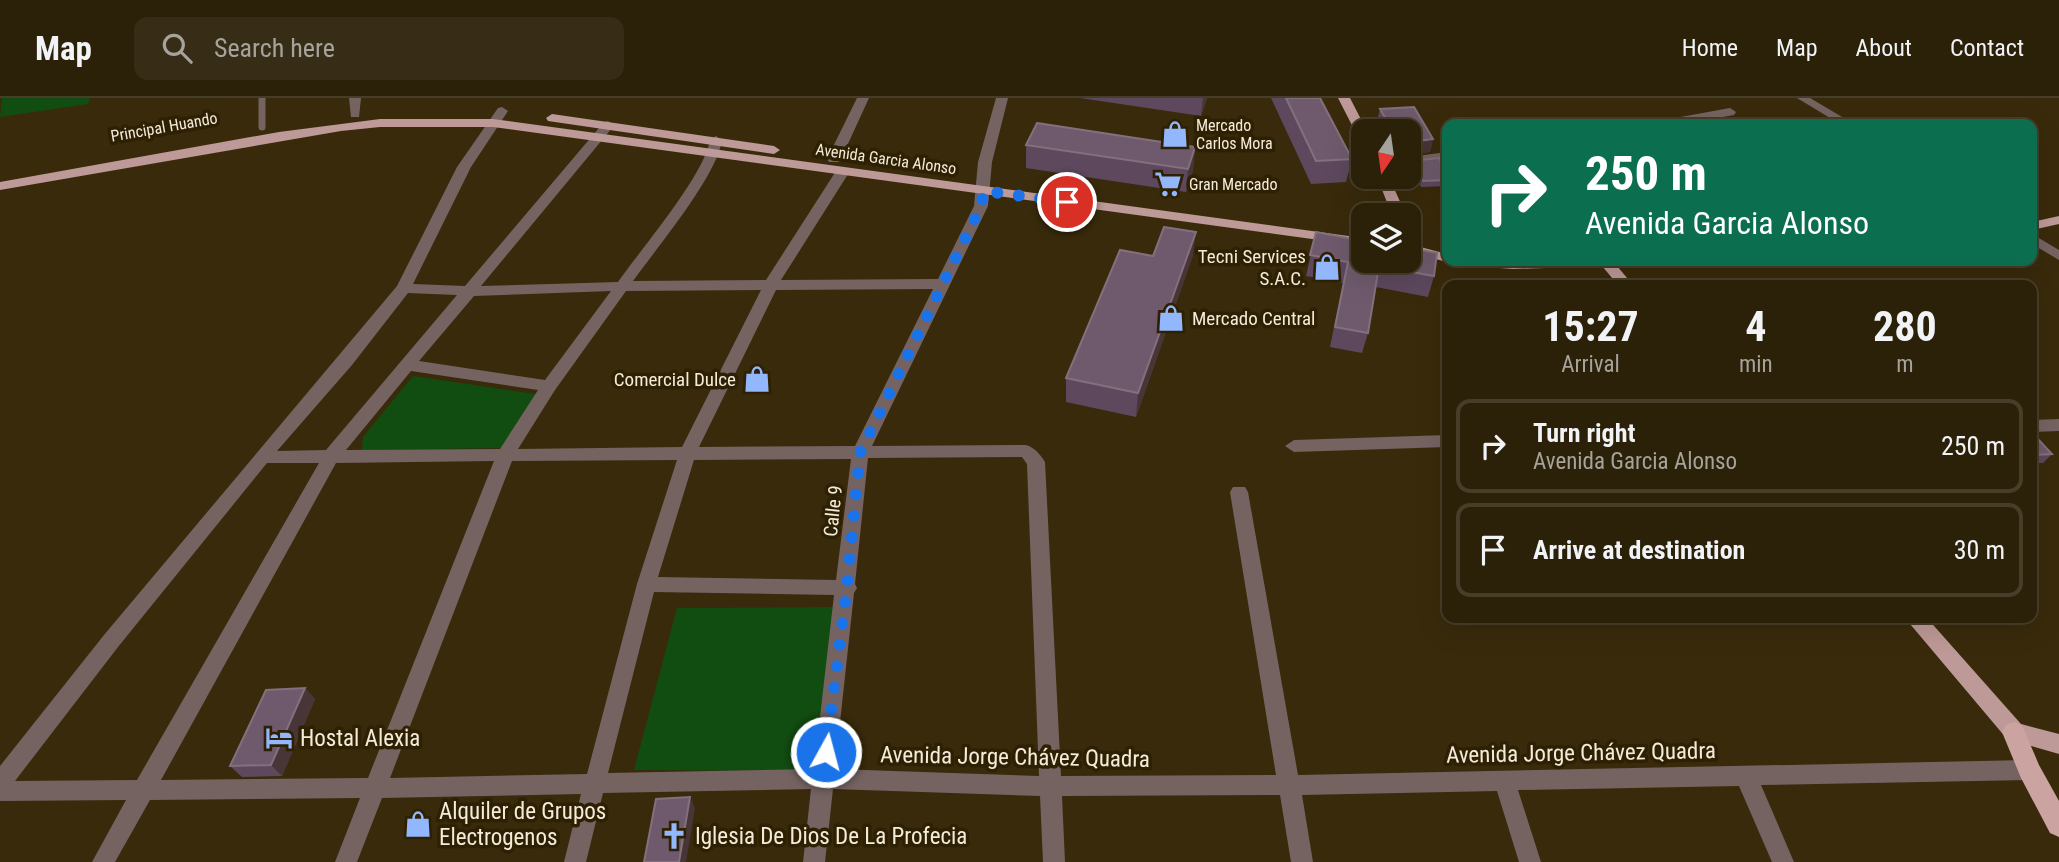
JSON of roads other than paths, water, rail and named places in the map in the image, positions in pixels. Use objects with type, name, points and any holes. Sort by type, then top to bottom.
[{"type":"highway","points":[[2014,732],[2029,770],[2059,825]]},
{"type":"main road","points":[[1344,98],[1355,119]]},
{"type":"main road","name":"Principal Huando","points":[[0,175],[262,127],[355,114],[497,117]]},
{"type":"main road","name":"Principal Huando","points":[[0,186],[341,127],[497,117]]},
{"type":"main road","name":"Avenida Garcia Alonso","points":[[497,117],[597,137],[715,146]]},
{"type":"main road","name":"Avenida Garcia Alonso","points":[[497,117],[608,125],[715,146],[1351,241]]},
{"type":"main road","points":[[2037,225],[2059,220]]},
{"type":"main road","points":[[1421,249],[1442,256]]},
{"type":"main road","points":[[1609,266],[1622,280]]},
{"type":"main road","points":[[1919,623],[2014,732],[2059,744]]},
{"type":"street","points":[[355,98],[355,114]]},
{"type":"street","points":[[575,862],[646,584],[687,453],[771,284],[838,165],[863,98]]},
{"type":"street","name":"Calle 9","points":[[814,862],[860,453],[981,206],[985,162],[1002,98]]},
{"type":"street","points":[[1802,98],[1839,119]]},
{"type":"street","points":[[1694,119],[1730,113]]},
{"type":"street","points":[[0,783],[111,640],[262,457],[346,361],[404,288],[464,167],[497,117]]},
{"type":"street","points":[[103,862],[331,456],[608,125]]},
{"type":"street","points":[[346,862],[506,454],[549,386],[684,201],[715,146]]},
{"type":"street","points":[[1421,159],[1442,157]]},
{"type":"street","points":[[2037,241],[2059,256]]},
{"type":"street","points":[[404,288],[469,291],[623,286],[943,284]]},
{"type":"street","points":[[408,365],[549,386]]},
{"type":"street","points":[[2037,426],[2059,426]]},
{"type":"street","points":[[1294,446],[1442,441]]},
{"type":"street","points":[[262,457],[1026,451],[1037,462],[1054,862]]},
{"type":"street","points":[[1238,492],[1302,862]]},
{"type":"street","points":[[646,584],[847,587]]},
{"type":"street","name":"Avenida Jorge Chávez Quadra","points":[[0,791],[376,788],[823,779],[1050,786],[1288,785],[2029,770]]},
{"type":"street","points":[[1746,776],[1783,862]]},
{"type":"street","points":[[1504,779],[1530,862]]},
{"type":"lane","points":[[262,98],[262,127]]},
{"type":"place","name":"Mercado Carlos Mora","points":[[1175,134]]},
{"type":"place","name":"Gran Mercado","points":[[1168,184]]},
{"type":"place","name":"Tecni Services S.A.C.","points":[[1327,267]]},
{"type":"place","name":"Mercado Central","points":[[1171,318]]},
{"type":"place","name":"Comercial Dulce","points":[[757,379]]},
{"type":"place","name":"Hostal Alexia","points":[[279,738]]},
{"type":"place","name":"Alquiler de Grupos Electrogenos","points":[[418,824]]},
{"type":"place","name":"Iglesia De Dios De La Profecia","points":[[674,836]]}]
